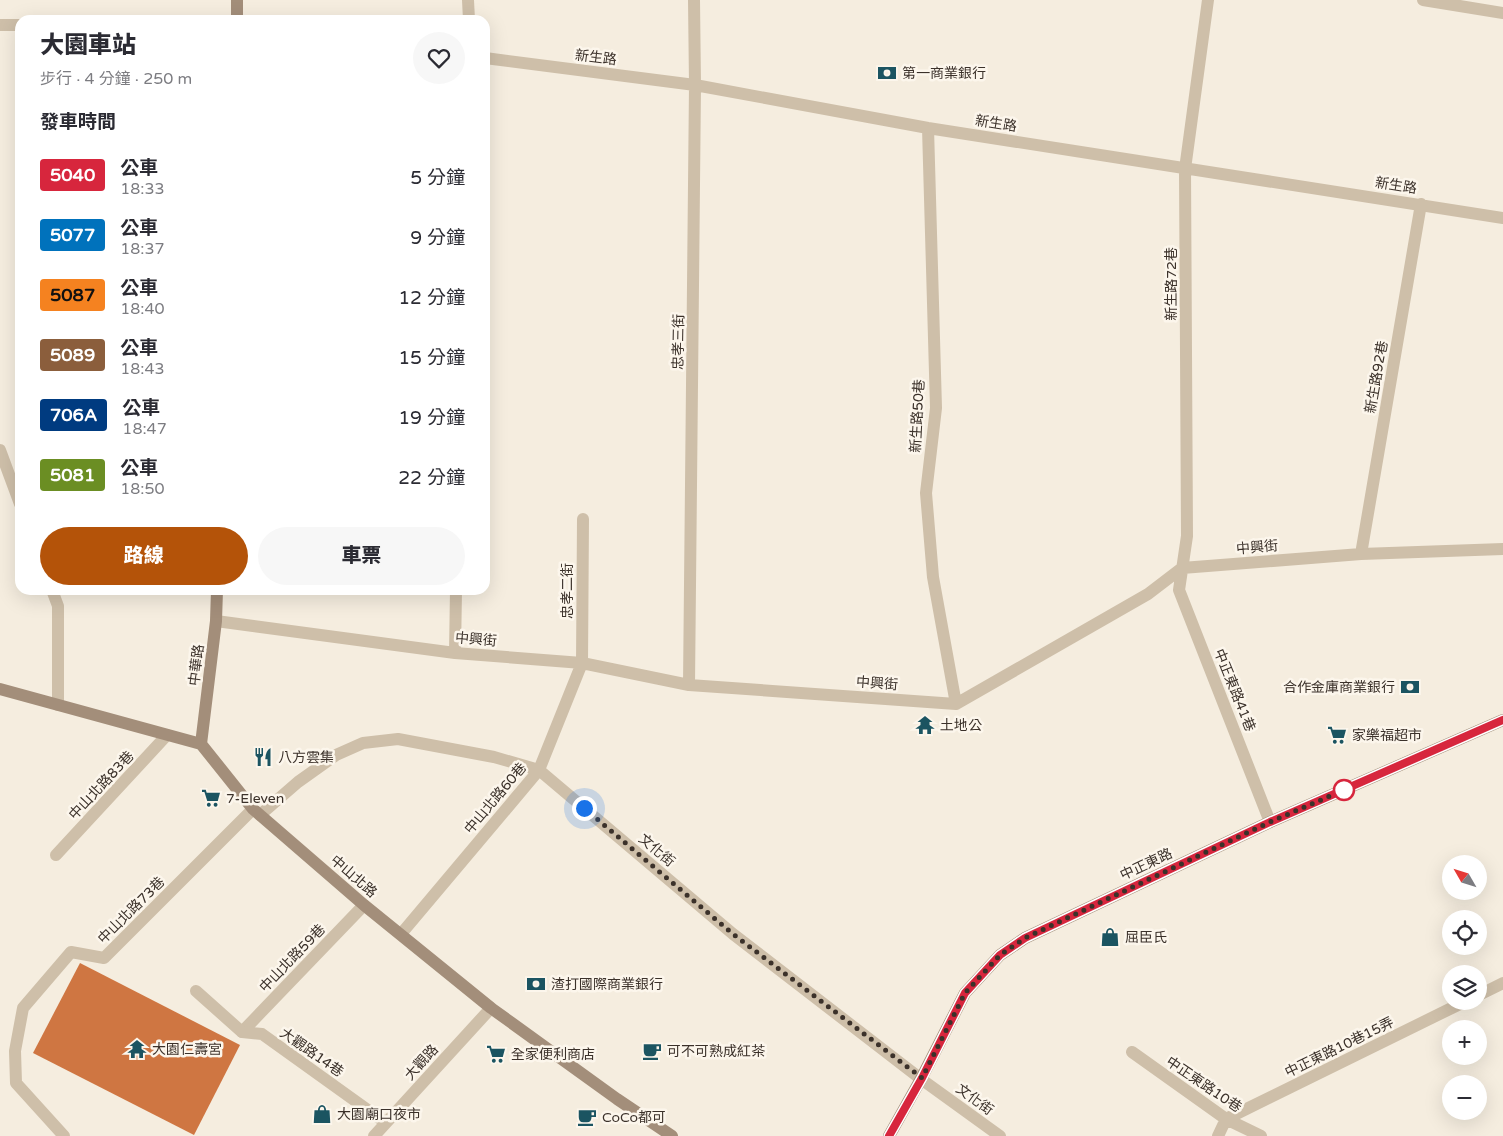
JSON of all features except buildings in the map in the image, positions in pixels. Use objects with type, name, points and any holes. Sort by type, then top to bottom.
[{"type":"street","points":[[237,15],[238,0]]},
{"type":"street","points":[[468,0],[469,15]]},
{"type":"street","name":"忠孝三街","points":[[689,685],[695,85],[694,0]]},
{"type":"street","name":"新生路72巷","points":[[1182,568],[1187,536],[1185,169],[1208,0]]},
{"type":"street","points":[[1423,0],[1503,13]]},
{"type":"street","points":[[0,25],[15,26]]},
{"type":"street","name":"新生路","points":[[490,59],[695,85],[928,128],[1503,218]]},
{"type":"street","name":"新生路50巷","points":[[928,128],[936,408],[926,493],[933,577],[956,704]]},
{"type":"street","name":"新生路92巷","points":[[1361,554],[1421,204]]},
{"type":"street","points":[[0,450],[15,490]]},
{"type":"street","name":"忠孝二街","points":[[582,663],[583,519]]},
{"type":"street","name":"中興街","points":[[1182,568],[1361,554],[1503,549]]},
{"type":"street","points":[[956,704],[1148,594],[1182,568]]},
{"type":"street","name":"中正東路41巷","points":[[1182,568],[1179,590],[1270,822]]},
{"type":"street","points":[[54,595],[58,606],[58,705]]},
{"type":"street","name":"中華路","points":[[201,744],[216,621],[217,595]]},
{"type":"street","points":[[455,653],[456,595]]},
{"type":"street","name":"中興街","points":[[216,621],[455,653],[582,663],[689,685],[956,704]]},
{"type":"street","name":"中山北路60巷","points":[[400,934],[539,770],[582,663]]},
{"type":"street","points":[[0,689],[201,744]]},
{"type":"street","name":"中正東路","points":[[889,1136],[922,1078],[965,993],[1000,955],[1025,938],[1270,822],[1503,720]]},
{"type":"street","name":"中山北路83巷","points":[[56,855],[167,735]]},
{"type":"street","name":"文化街","points":[[257,812],[336,755],[363,743],[398,739],[494,757],[539,770],[733,934],[1000,1136]]},
{"type":"street","name":"中山北路","points":[[201,744],[257,812],[364,905],[490,1008],[672,1136]]},
{"type":"street","name":"中山北路73巷","points":[[64,1136],[16,1083],[15,1051],[23,1008],[71,952],[104,958],[257,812]]},
{"type":"street","name":"中山北路59巷","points":[[242,1032],[364,905]]},
{"type":"street","points":[[1487,991],[1503,983]]},
{"type":"street","points":[[196,991],[242,1032]]},
{"type":"street","name":"大觀路","points":[[374,1136],[490,1008]]},
{"type":"street","name":"中正東路10巷15弄","points":[[1226,1119],[1448,1010]]},
{"type":"street","name":"大觀路14巷","points":[[242,1032],[262,1034],[386,1123]]},
{"type":"street","name":"中正東路10巷","points":[[1132,1052],[1226,1119],[1261,1136]]},
{"type":"street","points":[[1218,1136],[1226,1119]]},
{"type":"bus line","name":"5040","points":[[889,1136],[922,1078],[965,993],[1000,955],[1025,938],[1270,822],[1503,720]]},
{"type":"place","name":"第一商業銀行","points":[[887,73]]},
{"type":"place","name":"合作金庫商業銀行","points":[[1410,687]]},
{"type":"place","name":"土地公","points":[[925,725]]},
{"type":"place","name":"家樂福超市","points":[[1337,735]]},
{"type":"place","name":"八方雲集","points":[[263,757]]},
{"type":"place","name":"7-Eleven","points":[[211,798]]},
{"type":"place","name":"屈臣氏","points":[[1110,937]]},
{"type":"place","name":"渣打國際商業銀行","points":[[536,984]]},
{"type":"place","name":"大園仁壽宮","points":[[137,1049]]},
{"type":"place","name":"可不可熟成紅茶","points":[[652,1051]]},
{"type":"place","name":"全家便利商店","points":[[496,1054]]},
{"type":"place","name":"大園廟口夜市","points":[[322,1114]]},
{"type":"place","name":"CoCo都可","points":[[587,1117]]},
{"type":"route","points":[[584,808],[733,934],[922,1078],[965,993],[1000,955],[1025,938],[1270,822],[1344,790]]}]
